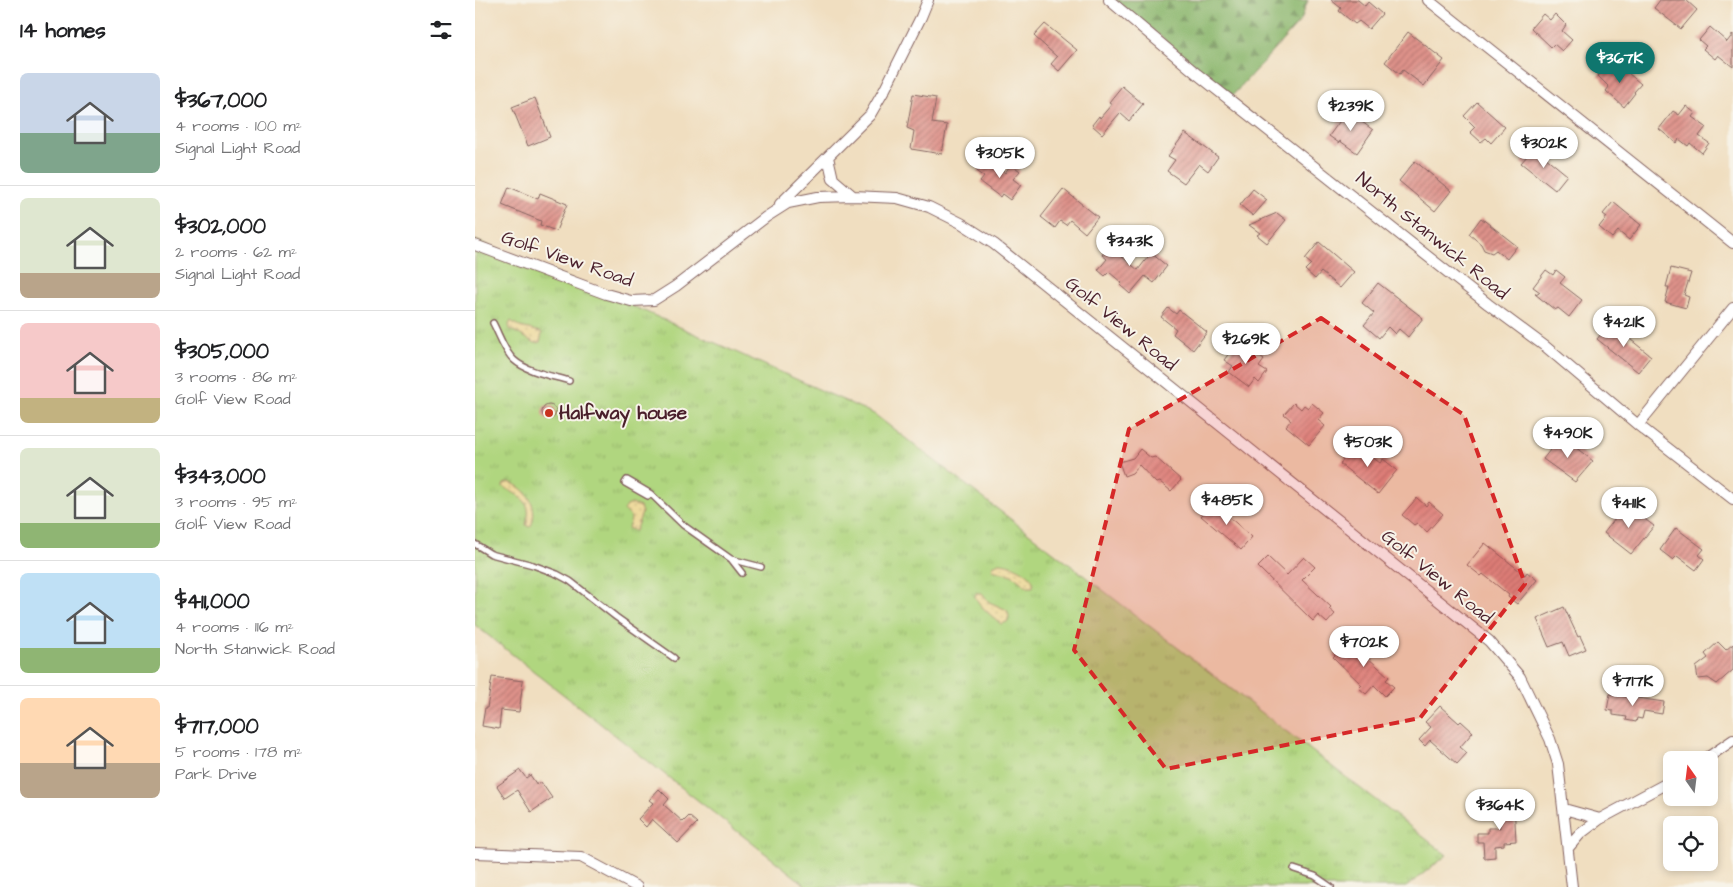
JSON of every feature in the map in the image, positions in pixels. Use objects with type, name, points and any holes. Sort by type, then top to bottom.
[{"type":"street","points":[[766,217],[870,115],[903,53],[928,0]]},
{"type":"street","name":"North Stanwick Road","points":[[1109,0],[1197,74],[1488,304],[1546,347],[1638,425],[1733,499]]},
{"type":"street","points":[[1428,0],[1733,243]]},
{"type":"street","points":[[828,157],[833,179],[853,196]]},
{"type":"street","name":"Golf View Road","points":[[475,245],[606,294],[631,301],[654,300],[676,286],[766,217],[788,203],[818,197],[897,198],[929,207],[961,224],[994,244],[1489,641],[1520,677],[1547,730],[1558,764],[1572,887]]},
{"type":"street","points":[[1638,425],[1733,308]]},
{"type":"street","points":[[1717,751],[1733,740]]},
{"type":"street","points":[[1568,848],[1580,834],[1600,819],[1663,785]]},
{"type":"street","points":[[1564,809],[1600,819]]},
{"type":"street","points":[[475,853],[581,857],[637,887]]},
{"type":"lane","points":[[493,323],[508,352],[515,361],[535,371],[569,381]]},
{"type":"lane","points":[[648,496],[625,483],[627,480],[651,494],[683,525],[731,559],[741,573]]},
{"type":"lane","points":[[475,544],[491,554],[533,565],[570,581],[616,617],[674,658]]},
{"type":"lane","points":[[731,559],[761,566]]},
{"type":"lane","points":[[1294,868],[1315,876],[1331,887]]},
{"type":"highlighted area","points":[[1321,318],[1464,415],[1525,584],[1420,718],[1166,769],[1074,650],[1129,429]]},
{"type":"green space","points":[[1115,0],[1308,0],[1301,20],[1233,95]]},
{"type":"green space","points":[[475,240],[606,294],[874,414],[1447,855],[1406,887],[808,887],[475,625]]},
{"type":"sand","points":[[511,321],[520,327],[541,332],[540,342],[535,343],[510,329]]},
{"type":"sand","points":[[509,482],[522,489],[533,506],[534,512],[531,526],[528,527],[526,524],[528,516],[527,505],[515,493],[503,487],[504,484]]},
{"type":"sand","points":[[632,504],[640,507],[642,513],[635,531],[628,528],[631,519],[624,510]]},
{"type":"sand","points":[[999,563],[1015,567],[1026,573],[1031,577],[1033,587],[1027,587],[1012,575],[992,570],[993,566]]},
{"type":"sand","points":[[976,593],[982,593],[989,602],[1007,610],[1009,616],[1007,622],[1001,624],[987,612],[975,597]]},
{"type":"building","points":[[1331,0],[1358,0],[1365,6],[1368,2],[1382,14],[1369,29],[1359,21],[1355,24],[1339,11],[1341,8]]},
{"type":"building","points":[[1660,0],[1686,0],[1697,10],[1681,29],[1654,8]]},
{"type":"building","points":[[1543,14],[1550,20],[1555,14],[1566,25],[1562,31],[1572,40],[1562,51],[1554,44],[1551,47],[1531,28]]},
{"type":"building","points":[[1045,24],[1077,50],[1059,71],[1051,64],[1057,57],[1034,36]]},
{"type":"building","points":[[1710,27],[1727,42],[1733,34],[1733,67],[1718,55],[1715,59],[1703,49],[1706,46],[1699,40]]},
{"type":"building","points":[[1408,32],[1444,60],[1424,86],[1403,70],[1400,74],[1385,62]]},
{"type":"building","points":[[1607,65],[1616,73],[1621,67],[1641,84],[1624,107],[1606,91],[1609,87],[1598,76]]},
{"type":"building","points":[[1122,86],[1143,104],[1129,121],[1120,113],[1102,134],[1092,125],[1112,104],[1109,102]]},
{"type":"building","points":[[913,94],[936,98],[932,123],[947,125],[942,154],[911,149],[914,131],[907,128]]},
{"type":"building","points":[[535,98],[550,137],[528,146],[512,107]]},
{"type":"building","points":[[1477,102],[1505,127],[1491,143],[1486,138],[1481,142],[1470,132],[1475,127],[1464,116]]},
{"type":"building","points":[[1686,106],[1695,113],[1692,117],[1706,127],[1699,136],[1709,143],[1702,153],[1690,143],[1688,146],[1679,139],[1676,143],[1659,129],[1673,111],[1679,115]]},
{"type":"building","points":[[1347,111],[1373,130],[1357,153],[1329,136]]},
{"type":"building","points":[[1185,133],[1218,157],[1208,171],[1199,164],[1184,183],[1167,171],[1175,160],[1168,156]]},
{"type":"building","points":[[1534,148],[1567,175],[1555,190],[1521,163]]},
{"type":"building","points":[[988,159],[1005,173],[1011,164],[1020,171],[1013,179],[1021,185],[1010,200],[1002,194],[1000,197],[980,182],[984,177],[977,172]]},
{"type":"building","points":[[1415,161],[1451,191],[1435,211],[1399,181]]},
{"type":"building","points":[[509,187],[538,199],[540,193],[567,204],[556,231],[540,225],[541,221],[502,205]]},
{"type":"building","points":[[1063,189],[1098,217],[1085,233],[1070,220],[1066,225],[1060,221],[1055,228],[1041,217]]},
{"type":"building","points":[[1253,189],[1267,200],[1253,216],[1240,205]]},
{"type":"building","points":[[1613,202],[1641,225],[1629,240],[1618,231],[1612,238],[1599,227],[1607,217],[1603,214]]},
{"type":"building","points":[[1277,213],[1286,220],[1267,243],[1257,235],[1260,233],[1249,225]]},
{"type":"building","points":[[1481,218],[1517,246],[1507,259],[1496,250],[1492,253],[1484,250],[1481,244],[1469,234]]},
{"type":"building","points":[[1117,237],[1130,247],[1122,257],[1138,270],[1151,253],[1167,266],[1154,283],[1145,276],[1130,294],[1120,285],[1122,283],[1109,272],[1105,276],[1098,270],[1107,259],[1102,255]]},
{"type":"building","points":[[1319,242],[1354,272],[1340,288],[1321,272],[1315,279],[1305,270],[1311,264],[1305,259]]},
{"type":"building","points":[[1671,268],[1691,273],[1684,295],[1689,297],[1686,308],[1665,302],[1669,287],[1666,287]]},
{"type":"building","points":[[1546,270],[1553,275],[1556,270],[1565,277],[1560,283],[1582,300],[1569,317],[1558,308],[1555,310],[1535,294],[1540,292],[1533,287]]},
{"type":"building","points":[[1378,283],[1423,318],[1408,337],[1399,329],[1395,334],[1388,327],[1379,338],[1364,325],[1374,313],[1362,303]]},
{"type":"building","points":[[1168,308],[1176,314],[1179,310],[1207,332],[1193,350],[1173,334],[1176,329],[1161,317]]},
{"type":"building","points":[[1610,323],[1651,356],[1638,372],[1597,339]]},
{"type":"building","points":[[1236,344],[1246,351],[1248,348],[1264,360],[1259,367],[1267,372],[1259,383],[1255,379],[1249,387],[1229,372],[1233,366],[1224,360]]},
{"type":"building","points":[[1294,403],[1301,409],[1304,405],[1308,408],[1312,403],[1324,413],[1318,420],[1325,426],[1309,445],[1286,426],[1291,420],[1284,414]]},
{"type":"building","name":"Halfway house","points":[[546,405],[552,405],[556,412],[552,419],[546,419],[542,415],[542,409]]},
{"type":"building","points":[[1561,436],[1593,461],[1575,482],[1543,459]]},
{"type":"building","points":[[1357,442],[1365,448],[1363,450],[1380,463],[1383,459],[1397,470],[1378,494],[1340,464]]},
{"type":"building","points":[[1140,449],[1151,458],[1155,457],[1181,480],[1171,491],[1160,482],[1156,483],[1139,465],[1132,473],[1124,476],[1119,462],[1133,458]]},
{"type":"building","points":[[1417,498],[1426,506],[1429,502],[1443,514],[1427,532],[1417,523],[1414,525],[1402,515]]},
{"type":"building","points":[[1213,503],[1252,537],[1241,550],[1201,516]]},
{"type":"building","points":[[1626,505],[1654,526],[1631,554],[1604,533]]},
{"type":"building","points":[[1676,528],[1704,549],[1699,555],[1704,559],[1696,570],[1677,556],[1673,560],[1660,550]]},
{"type":"building","points":[[1485,543],[1525,575],[1527,572],[1537,580],[1517,604],[1483,574],[1481,576],[1467,565]]},
{"type":"building","points":[[1268,557],[1287,575],[1304,557],[1315,567],[1302,580],[1331,607],[1329,609],[1335,614],[1327,623],[1318,615],[1313,621],[1258,567]]},
{"type":"building","points":[[1564,607],[1578,637],[1580,636],[1586,649],[1569,656],[1563,642],[1549,647],[1537,619]]},
{"type":"building","points":[[1363,638],[1374,649],[1366,656],[1389,677],[1386,680],[1394,687],[1385,696],[1374,685],[1366,694],[1359,688],[1362,685],[1333,657],[1342,648],[1348,654]]},
{"type":"building","points":[[1718,642],[1726,650],[1733,644],[1733,670],[1717,684],[1708,678],[1698,679],[1696,667],[1708,658],[1705,654]]},
{"type":"building","points":[[492,677],[523,681],[519,712],[501,710],[499,729],[482,726]]},
{"type":"building","points":[[1610,694],[1664,702],[1662,714],[1644,711],[1642,719],[1637,718],[1636,722],[1626,720],[1627,717],[1613,715],[1613,711],[1607,710]]},
{"type":"building","points":[[1440,706],[1459,723],[1461,721],[1473,732],[1460,747],[1467,753],[1457,764],[1430,740],[1425,746],[1419,740],[1431,727],[1425,722]]},
{"type":"building","points":[[520,770],[526,778],[530,775],[537,785],[541,782],[552,798],[531,812],[517,790],[505,798],[497,786]]},
{"type":"building","points":[[659,789],[669,799],[664,805],[683,822],[689,816],[697,823],[678,843],[652,819],[646,827],[638,819],[653,803],[649,800]]},
{"type":"building","points":[[1514,802],[1516,841],[1504,842],[1504,845],[1495,846],[1495,857],[1484,858],[1483,842],[1477,842],[1477,833],[1488,833],[1488,828],[1500,828],[1499,803]]},
{"type":"place","name":"Halfway house","points":[[549,413]]}]
